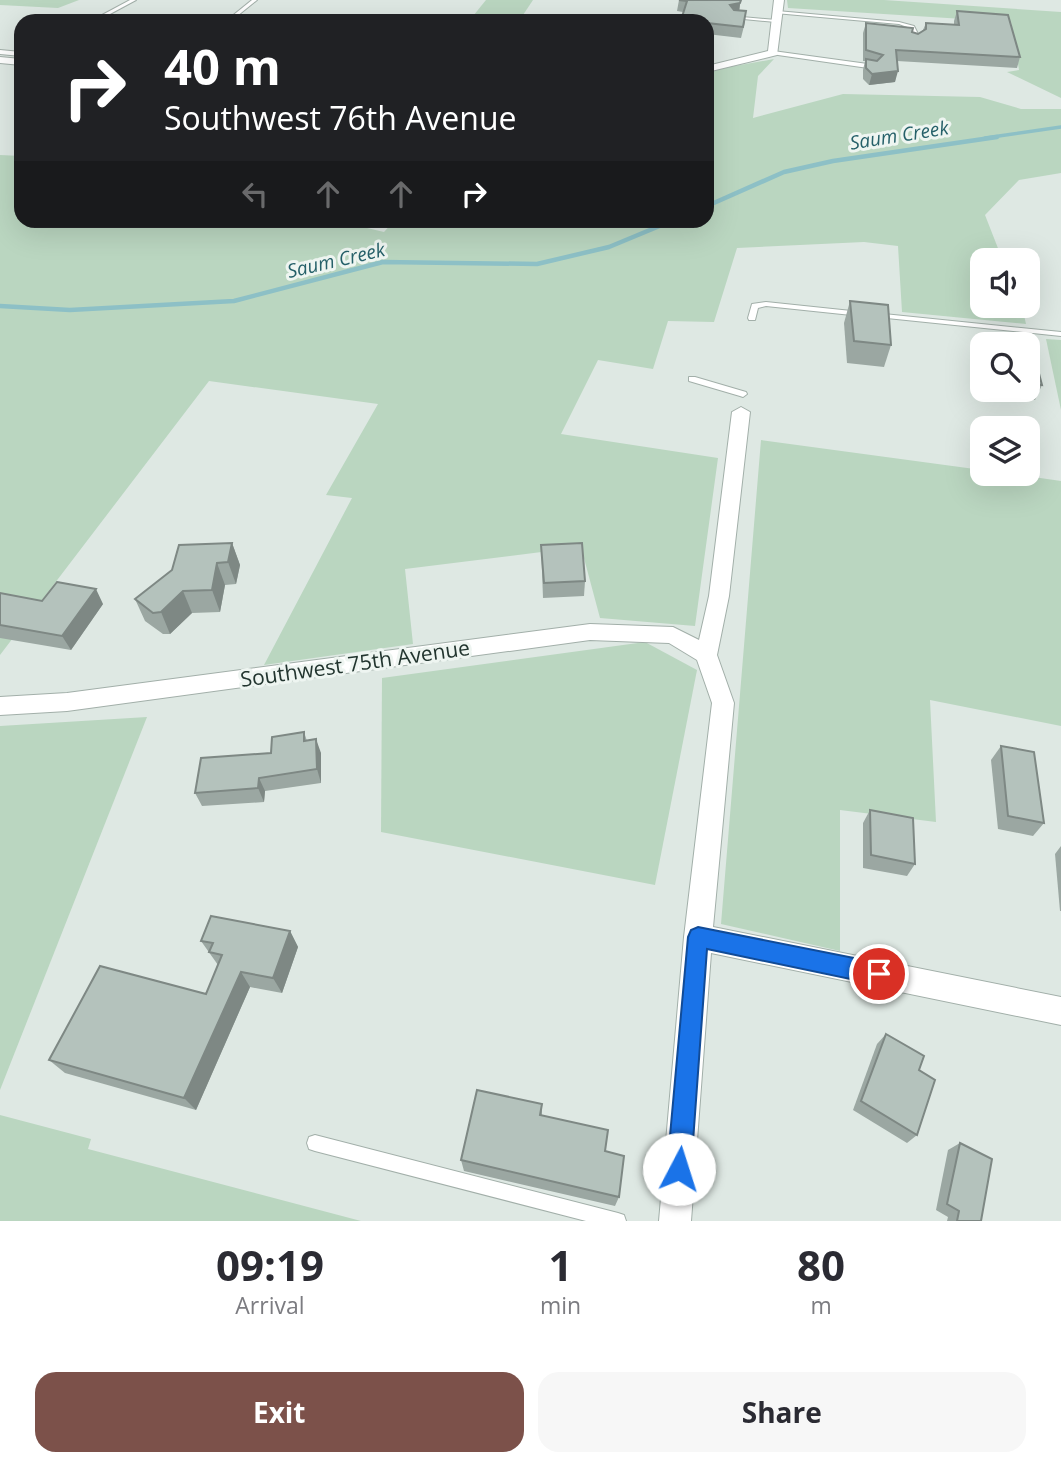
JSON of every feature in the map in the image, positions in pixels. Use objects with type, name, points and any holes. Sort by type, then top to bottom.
[{"type":"street","points":[[714,67],[773,53],[779,0]]},
{"type":"street","points":[[675,1221],[698,937],[723,703],[706,655],[719,596],[742,403]]},
{"type":"street","name":"Southwest 75th Avenue","points":[[0,706],[67,702],[590,632],[673,635],[706,655]]},
{"type":"street","points":[[698,937],[1061,1011]]},
{"type":"lane","points":[[107,14],[134,0]]},
{"type":"lane","points":[[237,14],[255,0]]},
{"type":"lane","points":[[733,17],[899,23],[912,27],[916,33],[914,41]]},
{"type":"lane","points":[[773,53],[875,67]]},
{"type":"lane","points":[[752,318],[755,306],[766,304],[1061,334]]},
{"type":"lane","points":[[692,379],[742,403]]},
{"type":"lane","points":[[315,1143],[618,1221]]},
{"type":"green space","points":[[0,0],[79,0],[58,8],[0,5]]},
{"type":"green space","points":[[486,0],[533,0],[524,14],[475,14]]},
{"type":"green space","points":[[787,0],[884,0],[1061,12],[1061,98],[1007,72],[1019,70],[1011,22],[788,8]]},
{"type":"green space","points":[[774,59],[758,76],[753,118],[843,94],[980,97],[1021,109],[1061,109],[1061,173],[1019,180],[985,215],[998,248],[970,248],[970,318],[1025,318],[1026,324],[902,312],[898,246],[864,242],[737,248],[714,322],[668,321],[653,369],[598,360],[561,434],[718,458],[695,626],[600,618],[581,547],[405,569],[413,644],[264,665],[352,498],[326,495],[378,404],[209,381],[0,655],[0,155],[14,156],[14,228],[367,228],[384,232],[388,228],[714,228],[714,70]]},
{"type":"green space","points":[[1046,339],[1061,340],[1061,410]]},
{"type":"green space","points":[[761,440],[970,468],[970,486],[1040,486],[1040,478],[1061,481],[1061,726],[930,700],[936,822],[840,810],[840,951],[721,924]]},
{"type":"green space","points":[[645,642],[697,670],[655,885],[381,832],[382,678]]},
{"type":"green space","points":[[147,717],[0,1090],[0,726]]},
{"type":"green space","points":[[0,1115],[91,1139],[88,1149],[361,1221],[0,1221]]},
{"type":"building","points":[[679,0],[741,0],[740,3],[730,5],[734,10],[746,11],[743,27],[714,24],[714,14],[683,14],[687,1]]},
{"type":"building","points":[[957,11],[1008,15],[1020,57],[896,50],[898,71],[872,74],[866,68],[866,59],[877,61],[883,55],[866,50],[866,23],[913,28],[912,32],[918,34],[926,29],[926,23],[959,25]]},
{"type":"building","points":[[850,301],[888,305],[891,345],[854,341]]},
{"type":"building","points":[[232,543],[228,562],[217,563],[212,590],[183,591],[161,612],[153,613],[135,599],[172,570],[179,545]]},
{"type":"building","points":[[582,543],[585,581],[544,583],[541,545]]},
{"type":"building","points":[[57,582],[96,589],[62,636],[0,625],[0,593],[42,601]]},
{"type":"building","points":[[304,732],[304,741],[316,739],[317,769],[259,778],[258,788],[195,793],[201,758],[271,753],[272,737]]},
{"type":"building","points":[[1001,746],[1034,752],[1044,823],[1008,816]]},
{"type":"building","points":[[870,810],[913,818],[915,864],[871,855]]},
{"type":"building","points":[[211,916],[290,931],[273,978],[241,972],[184,1098],[49,1060],[100,966],[206,994],[222,955],[209,952],[213,943],[201,941]]},
{"type":"building","points":[[886,1034],[924,1056],[919,1070],[935,1080],[917,1135],[861,1101]]},
{"type":"building","points":[[477,1090],[542,1104],[540,1115],[608,1130],[605,1151],[624,1156],[619,1197],[461,1160]]},
{"type":"building","points":[[960,1143],[992,1159],[981,1221],[957,1221],[959,1211],[947,1204]]},
{"type":"waterway","name":"Saum Creek","points":[[985,138],[1061,127]]},
{"type":"waterway","name":"Saum Creek","points":[[714,203],[784,172],[833,161],[997,137]]},
{"type":"waterway","name":"Saum Creek","points":[[0,306],[70,310],[234,301],[383,262],[537,264],[609,247],[655,228]]},
{"type":"route","points":[[679,1169],[698,937],[879,974]]}]
